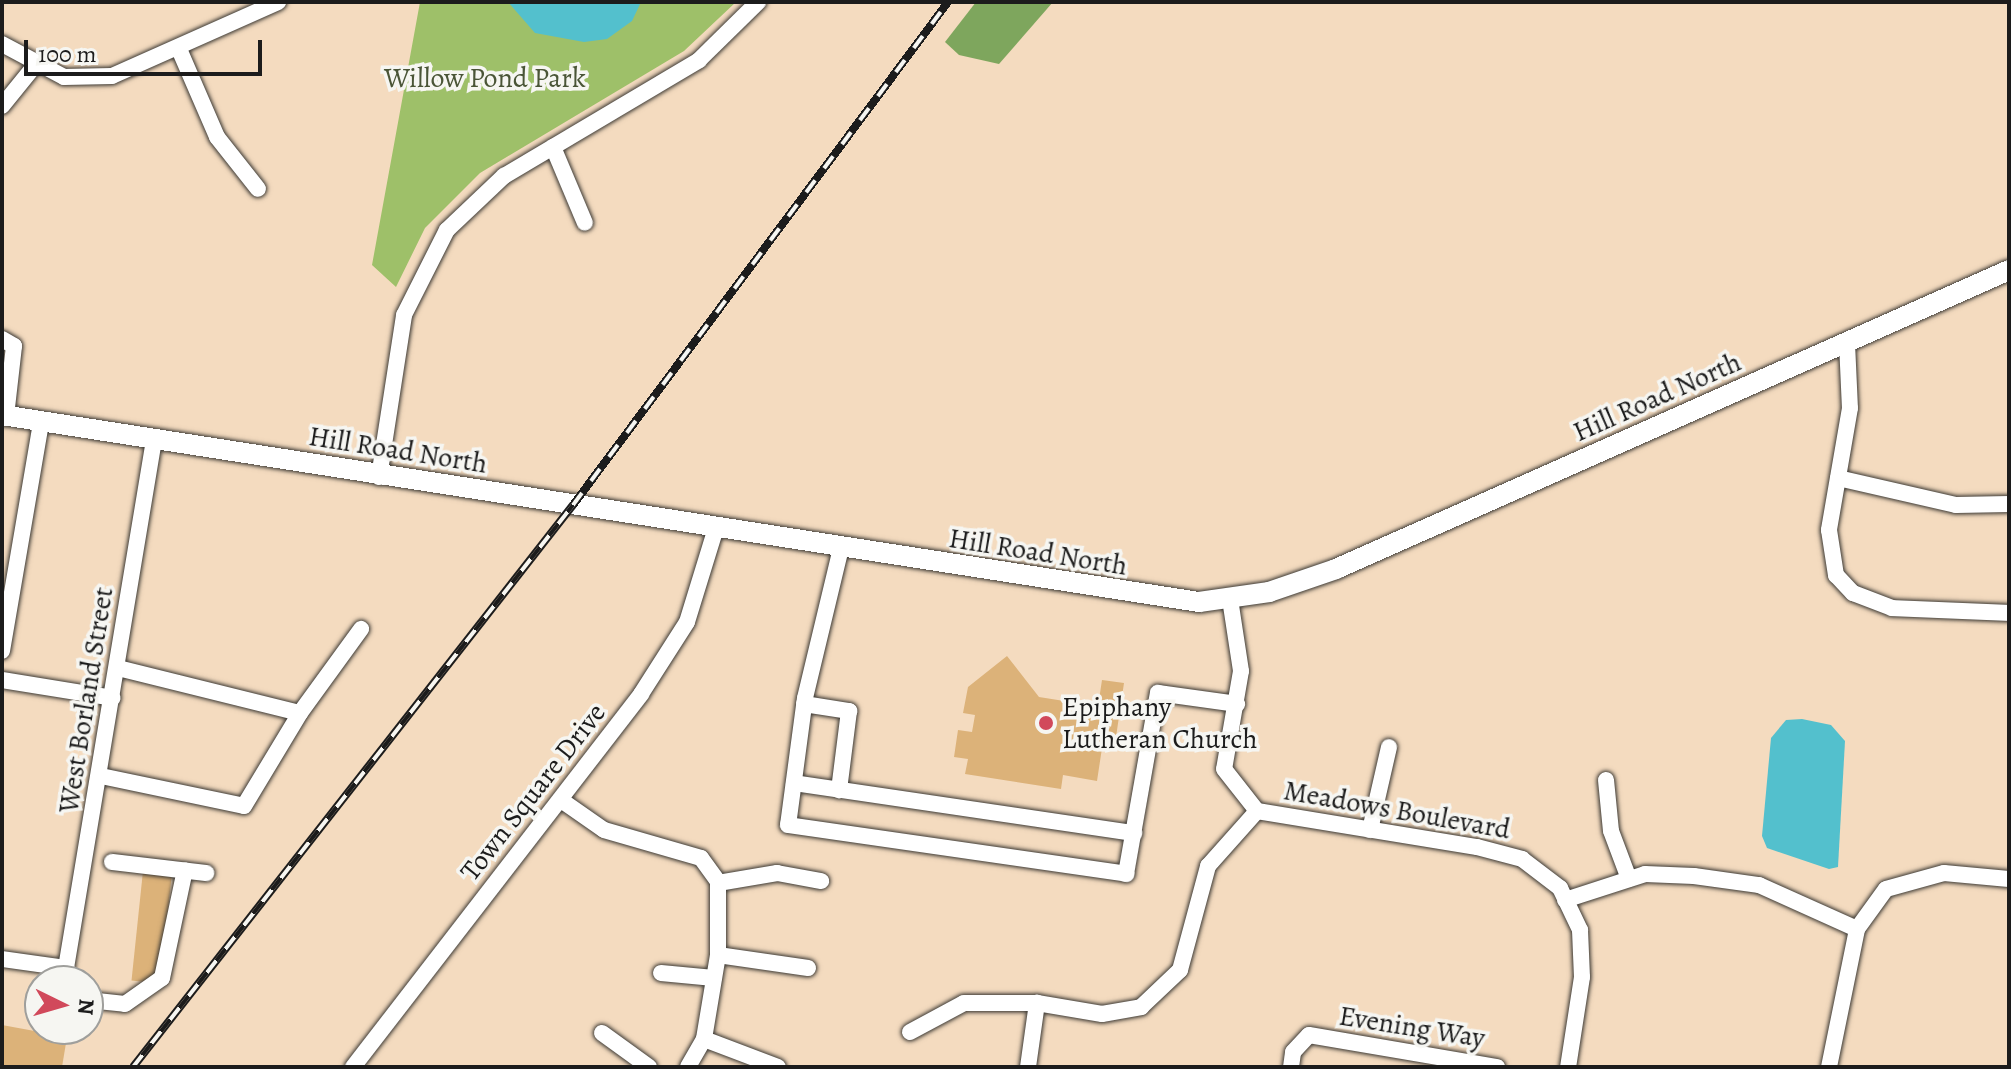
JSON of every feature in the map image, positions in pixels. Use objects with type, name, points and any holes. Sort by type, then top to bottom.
[{"type":"main road","name":"Hill Road North","points":[[4,416],[1152,598],[1230,599],[1336,569],[2009,270]]},
{"type":"street","points":[[2,44],[64,77],[112,76],[179,49],[278,2]]},
{"type":"street","points":[[379,477],[399,336],[422,270],[479,196],[553,147],[699,60],[758,2]]},
{"type":"street","points":[[179,49],[217,137],[258,189]]},
{"type":"street","points":[[2,106],[37,63]]},
{"type":"street","points":[[553,147],[585,223]]},
{"type":"street","points":[[2,339],[14,346],[4,416]]},
{"type":"street","points":[[1847,343],[1850,408],[1830,554],[1836,575],[1853,593],[1892,608],[2009,613]]},
{"type":"street","points":[[2,651],[41,422]]},
{"type":"street","name":"West Borland Street","points":[[2,959],[66,968],[101,776],[154,440]]},
{"type":"street","points":[[1838,478],[1956,505],[2009,504]]},
{"type":"street","name":"Town Square Drive","points":[[353,1067],[561,800],[687,622],[716,528]]},
{"type":"street","points":[[841,548],[804,704],[788,825],[1126,874],[1158,693],[1237,704]]},
{"type":"street","name":"Meadows Boulevard","points":[[1230,599],[1239,647],[1237,704],[1224,769],[1257,811],[1522,859],[1565,900],[1580,930],[1582,977],[1568,1067]]},
{"type":"street","points":[[101,776],[244,806],[300,713],[361,629]]},
{"type":"street","points":[[118,668],[300,713]]},
{"type":"street","points":[[2,680],[113,698]]},
{"type":"street","points":[[804,704],[849,711],[839,790]]},
{"type":"street","points":[[1370,830],[1389,747]]},
{"type":"street","points":[[1606,780],[1611,831],[1629,879]]},
{"type":"street","points":[[794,783],[1134,833]]},
{"type":"street","points":[[561,800],[604,830],[701,858],[718,883],[718,955],[704,1039],[688,1067]]},
{"type":"street","points":[[910,1032],[964,1003],[1037,1003],[1102,1014],[1141,1007],[1180,970],[1208,866],[1257,811]]},
{"type":"street","points":[[112,862],[206,873]]},
{"type":"street","points":[[104,1002],[125,1004],[162,978],[185,870]]},
{"type":"street","points":[[718,883],[777,873],[821,881]]},
{"type":"street","points":[[1829,1067],[1857,929],[1886,889],[1944,873],[2009,879]]},
{"type":"street","points":[[1565,900],[1629,879],[1759,885],[1857,929]]},
{"type":"street","points":[[718,955],[808,968]]},
{"type":"street","points":[[661,973],[714,978]]},
{"type":"street","points":[[1028,1067],[1037,1003]]},
{"type":"street","points":[[602,1033],[649,1067]]},
{"type":"street","name":"Evening Way","points":[[1291,1067],[1293,1052],[1309,1035],[1497,1067]]},
{"type":"street","points":[[704,1039],[778,1067]]},
{"type":"green space","name":"Willow Pond Park","points":[[420,2],[736,2],[684,51],[480,173],[425,228],[396,287],[372,265]]},
{"type":"green space","points":[[976,2],[1053,2],[999,64],[959,55],[945,42]]},
{"type":"water","points":[[508,2],[641,2],[632,21],[607,39],[584,42],[535,33]]},
{"type":"water","points":[[1802,719],[1831,725],[1845,741],[1838,867],[1829,869],[1767,848],[1762,836],[1771,738],[1786,720]]},
{"type":"building","name":"Epiphany Lutheran Church","points":[[1007,656],[1039,697],[1083,704],[1082,711],[1097,713],[1102,680],[1124,683],[1116,737],[1104,735],[1097,781],[1063,775],[1061,789],[965,774],[968,759],[954,757],[958,730],[972,732],[975,715],[963,713],[968,687]]},
{"type":"building","points":[[143,871],[172,874],[160,983],[132,980]]},
{"type":"building","points":[[2,1025],[24,1029],[24,1045],[66,1045],[62,1067],[2,1067]]},
{"type":"railway","points":[[133,1067],[573,505],[948,2]]},
{"type":"place","name":"Epiphany Lutheran Church","points":[[1046,723]]}]
